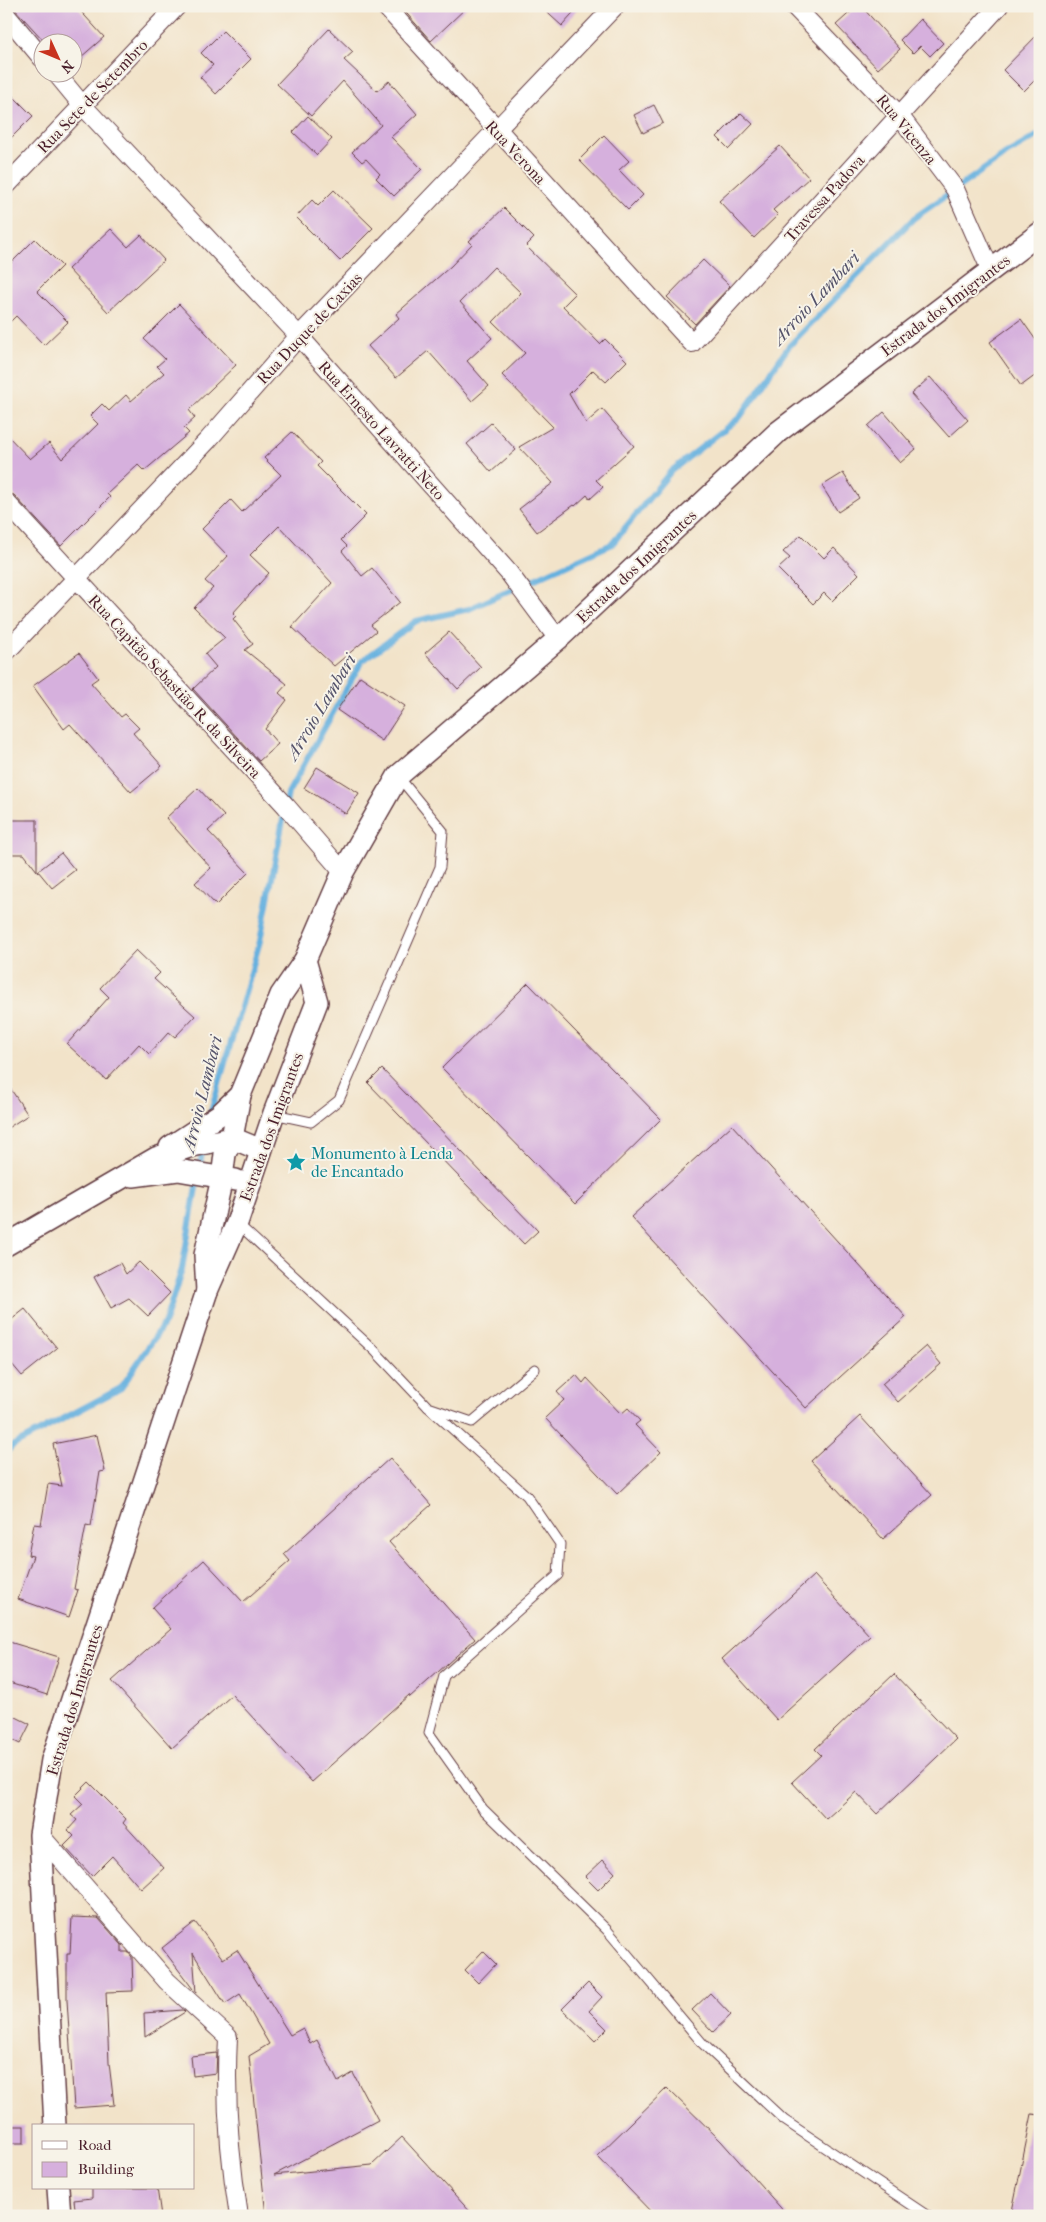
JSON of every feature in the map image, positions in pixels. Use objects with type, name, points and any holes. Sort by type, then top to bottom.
[{"type":"street","name":"Rua Sete de Setembro","points":[[6,186],[177,6]]},
{"type":"street","name":"Rua Verona","points":[[384,6],[496,131],[650,294]]},
{"type":"street","name":"Rua Duque de Caxias","points":[[6,652],[208,440],[298,336],[615,6]]},
{"type":"street","name":"Rua Vicenza","points":[[794,6],[899,115],[955,189],[991,271]]},
{"type":"street","name":"Travessa Padova","points":[[650,294],[692,343],[999,6]]},
{"type":"street","points":[[6,15],[32,46]]},
{"type":"street","name":"Rua Ernesto Lavratti Neto","points":[[63,82],[83,106],[298,336],[509,573],[558,640]]},
{"type":"street","name":"Estrada dos Imigrantes","points":[[207,1291],[205,1255],[218,1176],[240,1095],[282,995],[305,960],[342,872],[398,776],[558,640],[778,432],[1040,233]]},
{"type":"street","name":"Rua Capitão Sebastião R. da Silveira","points":[[6,502],[286,806],[342,872]]},
{"type":"street","name":"Estrada dos Imigrantes","points":[[55,2124],[40,1835],[52,1760],[207,1291],[237,1223],[274,1114],[317,1002],[305,960]]},
{"type":"street","points":[[6,1245],[156,1158],[189,1141],[240,1095]]},
{"type":"street","points":[[189,1141],[227,1140],[261,1150]]},
{"type":"street","points":[[122,1178],[178,1170],[250,1182]]},
{"type":"street","points":[[40,1835],[167,1981],[228,2037],[226,2068],[230,2151],[238,2216]]},
{"type":"street","points":[[58,2190],[60,2216]]},
{"type":"lane","points":[[274,1114],[311,1122],[339,1100],[440,867],[443,831],[398,776]]},
{"type":"lane","points":[[237,1223],[374,1350],[428,1407],[526,1496],[560,1544],[558,1575],[444,1676],[429,1733],[483,1809],[606,1930],[703,2044],[784,2120],[928,2216]]},
{"type":"lane","points":[[428,1407],[472,1422],[536,1369]]},
{"type":"building","points":[[12,6],[76,6],[104,37],[82,56],[82,32],[36,32]]},
{"type":"building","points":[[400,6],[468,6],[431,41]]},
{"type":"building","points":[[540,6],[580,6],[562,26]]},
{"type":"building","points":[[857,6],[861,6],[900,49],[878,69],[836,25]]},
{"type":"building","points":[[920,19],[943,43],[930,56],[920,46],[913,53],[900,40]]},
{"type":"building","points":[[329,29],[353,52],[344,60],[377,91],[389,81],[417,114],[391,137],[422,169],[394,196],[376,178],[380,174],[366,159],[362,162],[352,152],[381,125],[343,81],[311,116],[277,84]]},
{"type":"building","points":[[223,31],[251,59],[216,94],[200,77],[213,65],[201,53]]},
{"type":"building","points":[[1040,32],[1040,75],[1024,91],[1003,70]]},
{"type":"building","points":[[6,89],[33,116],[6,143]]},
{"type":"building","points":[[654,105],[663,123],[643,133],[634,115]]},
{"type":"building","points":[[741,113],[753,124],[729,149],[717,137]]},
{"type":"building","points":[[308,116],[332,139],[317,155],[293,132]]},
{"type":"building","points":[[604,135],[629,161],[619,170],[643,195],[628,210],[579,160]]},
{"type":"building","points":[[780,146],[809,178],[773,210],[778,215],[754,238],[719,201]]},
{"type":"building","points":[[334,190],[373,228],[340,261],[296,217],[312,200],[318,206]]},
{"type":"building","points":[[504,208],[534,238],[526,246],[575,294],[563,306],[600,344],[605,339],[627,361],[606,382],[593,370],[569,394],[586,423],[602,409],[634,446],[596,480],[603,487],[590,499],[587,495],[575,506],[537,532],[519,509],[553,483],[519,447],[553,427],[502,375],[525,353],[493,322],[521,293],[494,267],[460,302],[492,338],[467,361],[489,386],[472,401],[428,351],[396,378],[368,346],[399,318],[396,314],[451,266],[472,244],[469,241]]},
{"type":"building","points":[[111,229],[128,247],[141,235],[164,260],[108,312],[68,269]]},
{"type":"building","points":[[35,239],[62,266],[37,291],[68,322],[44,345],[16,316],[6,326],[6,268]]},
{"type":"building","points":[[703,260],[730,286],[695,324],[667,297]]},
{"type":"building","points":[[179,304],[236,365],[189,410],[195,418],[184,428],[189,433],[144,471],[138,465],[107,494],[110,497],[61,546],[14,495],[6,492],[6,434],[30,459],[49,443],[62,459],[98,424],[90,416],[102,404],[109,411],[126,395],[131,401],[164,373],[157,366],[165,359],[144,339]]},
{"type":"building","points":[[1021,319],[1040,346],[1040,372],[1021,386],[990,342]]},
{"type":"building","points":[[930,377],[968,420],[949,437],[911,394]]},
{"type":"building","points":[[884,412],[916,449],[900,463],[868,426]]},
{"type":"building","points":[[491,423],[516,450],[491,472],[467,444]]},
{"type":"building","points":[[292,432],[321,462],[317,466],[366,515],[341,540],[347,546],[342,551],[362,576],[372,568],[400,602],[371,625],[376,631],[334,666],[292,627],[332,583],[279,526],[250,555],[269,573],[233,613],[236,616],[233,619],[253,644],[245,650],[287,684],[279,693],[287,700],[265,729],[278,744],[259,761],[193,689],[216,667],[205,654],[225,638],[194,608],[213,588],[205,581],[228,556],[202,529],[231,500],[242,512],[281,475],[264,458]]},
{"type":"building","points":[[843,473],[859,498],[838,512],[822,486]]},
{"type":"building","points":[[801,535],[824,558],[834,548],[859,574],[832,601],[824,593],[813,604],[778,569],[790,558],[783,552]]},
{"type":"building","points":[[449,632],[481,667],[458,689],[425,653]]},
{"type":"building","points":[[79,653],[98,678],[91,683],[121,717],[125,714],[139,728],[133,733],[162,766],[131,792],[70,724],[64,729],[33,686]]},
{"type":"building","points":[[360,676],[405,706],[382,741],[337,710]]},
{"type":"building","points":[[317,767],[359,793],[346,814],[304,788]]},
{"type":"building","points":[[198,788],[224,816],[208,831],[248,873],[216,905],[195,883],[211,868],[166,818]]},
{"type":"building","points":[[10,820],[37,820],[37,871],[24,854],[10,854]]},
{"type":"building","points":[[61,853],[75,870],[52,888],[38,871]]},
{"type":"building","points":[[136,950],[160,973],[154,979],[195,1016],[175,1037],[169,1032],[149,1054],[139,1044],[106,1080],[67,1044],[109,997],[100,988]]},
{"type":"building","points":[[528,983],[661,1119],[575,1204],[442,1068]]},
{"type":"building","points":[[382,1069],[538,1231],[524,1244],[368,1083]]},
{"type":"building","points":[[6,1082],[28,1115],[6,1129]]},
{"type":"building","points":[[732,1125],[906,1317],[806,1408],[631,1217]]},
{"type":"building","points":[[139,1262],[170,1293],[148,1316],[129,1298],[111,1308],[94,1277],[120,1263],[126,1274]]},
{"type":"building","points":[[25,1309],[57,1348],[22,1376],[6,1357],[6,1324]]},
{"type":"building","points":[[926,1346],[941,1364],[898,1402],[882,1384]]},
{"type":"building","points":[[576,1375],[583,1383],[587,1378],[621,1414],[628,1408],[640,1421],[635,1425],[661,1452],[617,1494],[545,1418],[564,1400],[557,1392]]},
{"type":"building","points":[[860,1416],[932,1495],[883,1539],[811,1461]]},
{"type":"building","points":[[97,1435],[105,1471],[100,1472],[91,1526],[86,1525],[74,1589],[78,1590],[69,1617],[18,1599],[33,1556],[28,1555],[34,1524],[41,1525],[48,1484],[62,1486],[53,1444]]},
{"type":"building","points":[[390,1458],[431,1505],[389,1542],[475,1639],[312,1782],[232,1695],[172,1748],[112,1681],[171,1629],[152,1608],[204,1560],[243,1602],[290,1561],[284,1554]]},
{"type":"building","points":[[814,1575],[870,1636],[777,1720],[722,1659]]},
{"type":"building","points":[[6,1641],[59,1657],[47,1695],[6,1682]]},
{"type":"building","points":[[894,1674],[956,1739],[877,1814],[856,1792],[826,1819],[792,1782],[821,1755],[815,1749]]},
{"type":"building","points":[[6,1712],[30,1724],[20,1744],[6,1737]]},
{"type":"building","points":[[89,1782],[126,1819],[123,1823],[164,1868],[141,1889],[112,1856],[92,1876],[64,1846],[74,1836],[68,1830],[77,1820],[71,1815],[83,1804],[75,1796]]},
{"type":"building","points":[[603,1860],[615,1873],[598,1890],[585,1877]]},
{"type":"building","points":[[72,1917],[98,1918],[122,1945],[122,1952],[128,1952],[132,1957],[133,1991],[106,1992],[109,2063],[114,2105],[74,2108],[67,2000],[67,1954],[70,1954]]},
{"type":"building","points":[[195,1922],[223,1959],[237,1950],[290,2035],[303,2028],[310,2044],[317,2040],[338,2082],[353,2073],[378,2120],[274,2175],[372,2165],[402,2137],[474,2216],[266,2216],[249,2056],[269,2044],[240,1994],[225,2004],[193,1953],[196,1993],[162,1948]]},
{"type":"building","points":[[483,1951],[496,1964],[478,1983],[465,1970]]},
{"type":"building","points":[[588,1983],[602,1997],[589,2011],[607,2029],[595,2041],[562,2009]]},
{"type":"building","points":[[710,1993],[731,2015],[713,2032],[692,2010]]},
{"type":"building","points":[[183,2010],[185,2012],[145,2037],[144,2013]]},
{"type":"building","points":[[217,2053],[216,2073],[193,2076],[191,2056]]},
{"type":"building","points":[[667,2088],[721,2141],[788,2216],[655,2216],[597,2156]]},
{"type":"building","points":[[1032,2114],[1040,2115],[1040,2216],[1011,2216]]},
{"type":"building","points":[[6,2126],[24,2126],[24,2143],[6,2143]]},
{"type":"building","points":[[92,2190],[157,2190],[161,2216],[76,2216],[74,2200],[92,2198]]},
{"type":"waterway","name":"Arroio Lambari","points":[[210,1115],[260,941],[288,793],[362,661],[416,621],[469,609],[612,544],[671,471],[740,417],[789,346],[914,218],[1006,154],[1040,134]]},
{"type":"waterway","name":"Arroio Lambari","points":[[6,1453],[12,1446],[121,1388],[165,1322],[182,1269],[203,1147]]},
{"type":"place","name":"Monumento à Lenda de Encantado","points":[[296,1162]]}]
